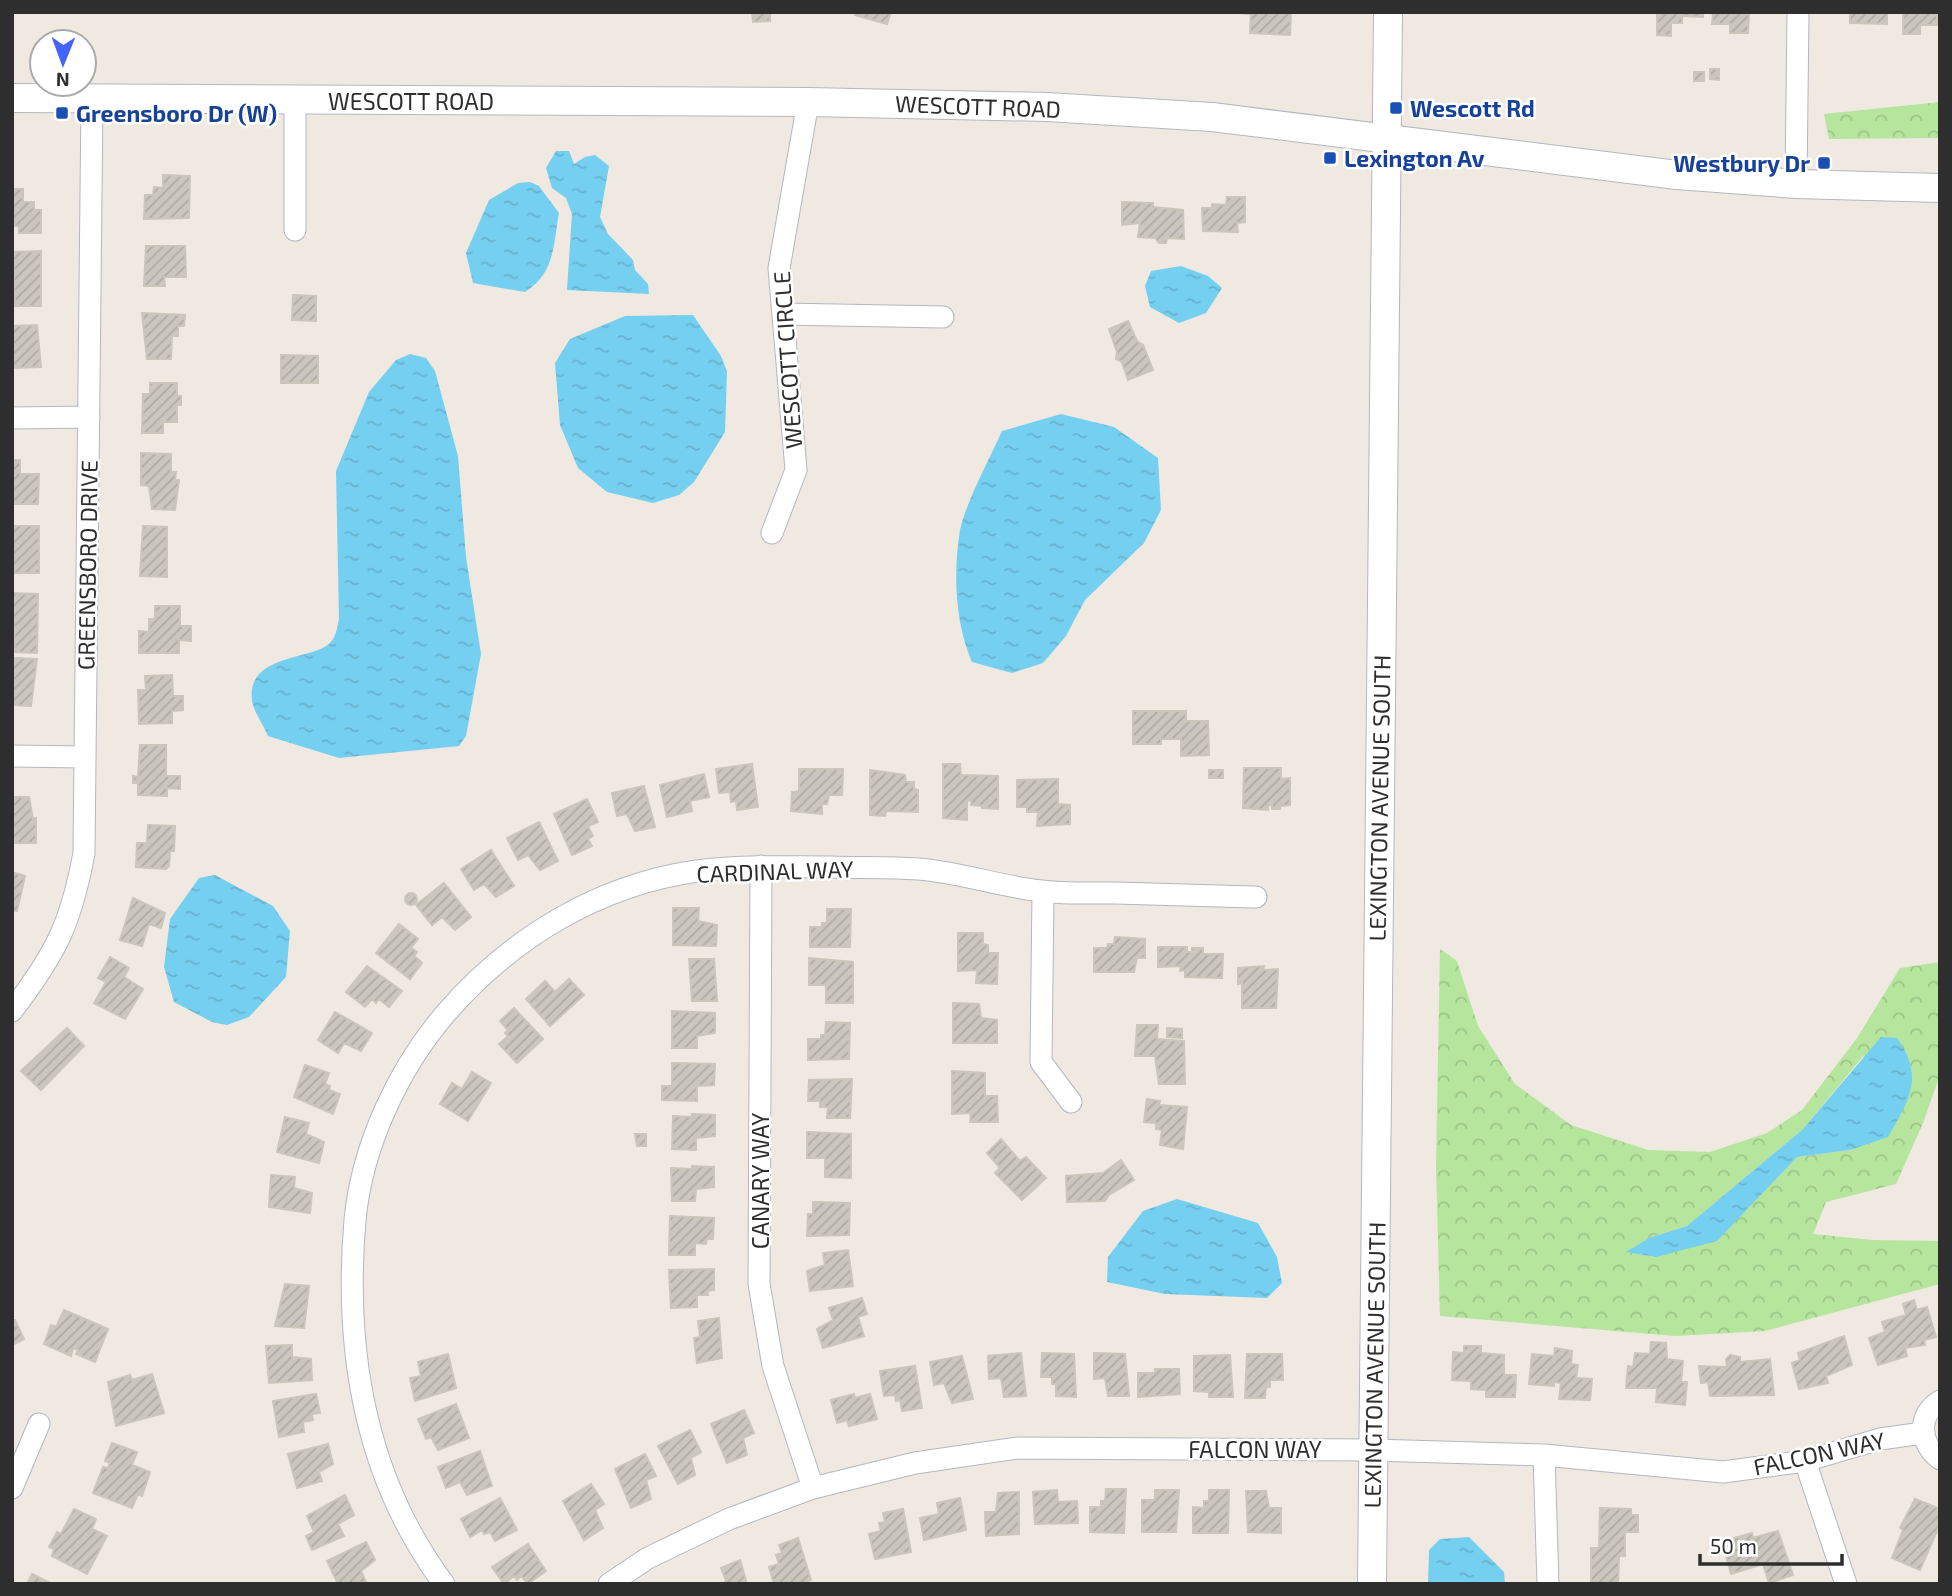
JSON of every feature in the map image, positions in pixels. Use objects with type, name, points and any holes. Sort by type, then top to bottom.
[{"type":"street","name":"LEXINGTON AVENUE SOUTH","points":[[1371,1584],[1388,12]]},
{"type":"street","points":[[1796,184],[1798,12]]},
{"type":"street","name":"WESCOTT ROAD","points":[[12,98],[808,102],[1122,111],[1212,117],[1677,175],[1796,184],[1940,188]]},
{"type":"street","name":"GREENSBORO DRIVE","points":[[12,1011],[50,961],[74,905],[83,853],[92,100]]},
{"type":"street","points":[[295,100],[295,230]]},
{"type":"street","name":"WESCOTT CIRCLE","points":[[772,533],[796,470],[779,268],[808,102]]},
{"type":"street","points":[[783,314],[943,317]]},
{"type":"street","points":[[12,418],[89,417]]},
{"type":"street","points":[[12,756],[85,757]]},
{"type":"street","name":"CARDINAL WAY","points":[[444,1584],[418,1549],[390,1492],[367,1423],[354,1352],[351,1269],[357,1206],[372,1142],[397,1085],[431,1030],[473,982],[533,935],[576,909],[636,884],[698,871],[761,866],[921,869],[1043,892],[1256,897]]},
{"type":"street","name":"CANARY WAY","points":[[761,866],[759,1284],[773,1366],[813,1488]]},
{"type":"street","points":[[1043,892],[1041,1062],[1071,1102]]},
{"type":"street","points":[[1940,1401],[1928,1412],[1923,1433],[1926,1444],[1940,1459]]},
{"type":"street","points":[[12,1488],[39,1424]]},
{"type":"street","name":"FALCON WAY","points":[[608,1584],[648,1558],[729,1519],[813,1488],[915,1462],[1018,1448],[1373,1450],[1544,1455],[1723,1472],[1805,1461],[1880,1439],[1923,1433]]},
{"type":"street","points":[[1544,1455],[1548,1584]]},
{"type":"street","points":[[1805,1461],[1846,1584]]},
{"type":"green space","points":[[1940,102],[1940,138],[1829,139],[1824,114]]},
{"type":"green space","points":[[1440,949],[1457,961],[1478,1026],[1515,1084],[1571,1125],[1648,1150],[1710,1152],[1767,1133],[1802,1110],[1857,1038],[1900,968],[1940,962],[1940,1075],[1923,1123],[1896,1184],[1826,1202],[1813,1234],[1872,1240],[1940,1241],[1940,1284],[1765,1331],[1675,1336],[1440,1316],[1436,1165]],"holes":[[[1864,1055],[1850,1150],[1797,1157],[1762,1190],[1656,1257],[1627,1252],[1649,1238],[1687,1226],[1802,1130]]]},
{"type":"water","points":[[556,151],[569,151],[574,164],[585,157],[595,155],[609,166],[600,217],[608,234],[633,260],[635,270],[648,284],[649,294],[567,290],[572,214],[566,198],[552,188],[546,168]]},
{"type":"water","points":[[530,182],[539,186],[559,213],[554,247],[542,276],[525,292],[473,283],[466,253],[489,200],[518,183]]},
{"type":"water","points":[[1181,266],[1208,276],[1222,288],[1206,313],[1179,323],[1150,307],[1145,286],[1151,271]]},
{"type":"water","points":[[693,315],[721,356],[727,371],[725,432],[694,482],[679,495],[653,503],[607,492],[578,468],[560,425],[555,363],[570,339],[625,316]]},
{"type":"water","points":[[410,354],[426,358],[435,371],[458,456],[466,557],[481,654],[466,736],[459,746],[339,758],[268,736],[253,705],[253,686],[259,675],[268,667],[319,649],[329,644],[335,636],[339,619],[336,471],[369,392],[396,360]]},
{"type":"water","points":[[1061,414],[1114,427],[1158,458],[1161,510],[1144,543],[1085,600],[1066,636],[1043,663],[1012,673],[972,662],[966,647],[956,580],[960,530],[973,493],[1002,431]]},
{"type":"water","points":[[215,875],[273,906],[290,931],[286,977],[249,1017],[227,1025],[212,1022],[174,1002],[164,967],[170,919],[199,878]]},
{"type":"water","points":[[1881,1037],[1897,1038],[1906,1052],[1912,1077],[1907,1100],[1888,1137],[1850,1150],[1797,1157],[1717,1241],[1656,1257],[1626,1252],[1649,1238],[1687,1226],[1802,1130]]},
{"type":"water","points":[[1177,1199],[1258,1223],[1277,1257],[1282,1283],[1267,1298],[1165,1294],[1107,1282],[1108,1257],[1143,1211]]},
{"type":"water","points":[[1469,1537],[1504,1572],[1505,1584],[1428,1584],[1429,1550],[1440,1539]]},
{"type":"building","points":[[752,12],[770,12],[770,21],[753,22]]},
{"type":"building","points":[[856,12],[891,12],[887,24],[855,15]]},
{"type":"building","points":[[1224,12],[1291,12],[1290,35],[1250,33],[1251,14]]},
{"type":"building","points":[[1657,12],[1703,12],[1703,17],[1682,16],[1682,23],[1671,23],[1671,36],[1657,35]]},
{"type":"building","points":[[1713,12],[1749,12],[1748,33],[1730,33],[1730,24],[1712,24]]},
{"type":"building","points":[[1850,12],[1887,12],[1887,24],[1850,23]]},
{"type":"building","points":[[1903,12],[1937,12],[1937,25],[1920,25],[1920,34],[1903,34]]},
{"type":"building","points":[[1710,69],[1719,69],[1719,80],[1710,79]]},
{"type":"building","points":[[1694,72],[1704,72],[1704,81],[1694,81]]},
{"type":"building","points":[[163,175],[190,176],[189,218],[144,219],[145,195],[153,195],[154,187],[163,188]]},
{"type":"building","points":[[12,189],[23,189],[23,202],[34,202],[34,210],[41,210],[41,233],[19,233],[19,226],[12,226]]},
{"type":"building","points":[[1227,197],[1245,197],[1245,222],[1237,223],[1238,232],[1203,231],[1202,208],[1212,208],[1212,204],[1226,205]]},
{"type":"building","points":[[1122,202],[1153,203],[1153,207],[1183,210],[1184,239],[1167,238],[1166,243],[1159,243],[1155,238],[1138,237],[1140,223],[1122,225]]},
{"type":"building","points":[[146,246],[185,246],[186,277],[164,277],[165,286],[144,286]]},
{"type":"building","points":[[41,251],[41,306],[15,306],[13,252]]},
{"type":"building","points":[[293,295],[316,296],[316,321],[292,320]]},
{"type":"building","points":[[142,313],[185,315],[184,326],[178,326],[178,336],[172,336],[171,359],[147,359]]},
{"type":"building","points":[[1128,321],[1137,341],[1143,345],[1153,370],[1128,380],[1122,362],[1116,359],[1117,352],[1109,329]]},
{"type":"building","points":[[37,325],[41,367],[12,368],[12,326]]},
{"type":"building","points":[[281,355],[318,356],[318,383],[281,383]]},
{"type":"building","points":[[150,383],[177,383],[177,396],[181,396],[181,405],[177,405],[177,422],[163,422],[163,433],[142,433],[143,394],[150,394]]},
{"type":"building","points":[[141,453],[171,454],[171,472],[176,472],[175,480],[179,480],[175,510],[152,509],[149,486],[141,485]]},
{"type":"building","points":[[12,460],[20,460],[20,474],[39,474],[38,504],[12,504]]},
{"type":"building","points":[[12,526],[39,526],[39,573],[12,573]]},
{"type":"building","points":[[143,526],[167,527],[167,577],[140,576]]},
{"type":"building","points":[[12,593],[38,594],[37,653],[15,652]]},
{"type":"building","points":[[155,606],[180,606],[180,626],[191,626],[191,641],[179,640],[179,653],[139,653],[139,631],[149,632],[149,619],[155,619]]},
{"type":"building","points":[[15,658],[37,659],[31,706],[12,705],[12,664]]},
{"type":"building","points":[[172,675],[173,696],[183,696],[183,710],[172,711],[172,723],[139,724],[138,690],[146,690],[145,676]]},
{"type":"building","points":[[1133,711],[1186,711],[1186,721],[1208,721],[1209,755],[1181,756],[1181,739],[1161,739],[1161,744],[1133,744]]},
{"type":"building","points":[[140,745],[166,745],[166,776],[180,776],[180,789],[167,788],[167,796],[138,795],[138,783],[133,783],[133,776],[138,777]]},
{"type":"building","points":[[752,764],[758,807],[737,810],[736,801],[731,802],[730,792],[719,793],[716,769]]},
{"type":"building","points":[[943,764],[960,764],[961,775],[998,776],[998,809],[971,805],[972,800],[967,801],[967,820],[943,818]]},
{"type":"building","points":[[1244,768],[1281,768],[1281,779],[1290,778],[1290,805],[1272,809],[1272,805],[1268,805],[1268,810],[1243,808]]},
{"type":"building","points":[[799,769],[843,769],[842,795],[829,795],[827,804],[822,804],[822,814],[791,811],[792,792],[799,791]]},
{"type":"building","points":[[870,770],[905,775],[906,782],[914,782],[914,789],[918,790],[918,812],[886,811],[885,816],[870,815]]},
{"type":"building","points":[[1209,770],[1223,770],[1223,778],[1209,778]]},
{"type":"building","points":[[704,774],[709,797],[690,801],[692,811],[667,817],[660,785]]},
{"type":"building","points":[[1058,779],[1058,804],[1070,805],[1070,824],[1037,826],[1038,812],[1027,812],[1027,807],[1017,807],[1017,780]]},
{"type":"building","points":[[644,786],[655,827],[635,831],[627,814],[617,816],[612,793]]},
{"type":"building","points":[[12,797],[29,797],[33,819],[36,818],[36,843],[12,843]]},
{"type":"building","points":[[587,799],[598,822],[588,826],[593,836],[588,839],[592,846],[572,855],[554,814]]},
{"type":"building","points":[[539,822],[558,861],[540,870],[528,855],[518,860],[507,838]]},
{"type":"building","points":[[148,825],[175,826],[174,851],[170,851],[169,866],[166,869],[136,867],[137,843],[147,843]]},
{"type":"building","points":[[491,850],[514,886],[496,897],[484,884],[474,890],[461,869]]},
{"type":"building","points":[[12,872],[25,876],[17,911],[12,910]]},
{"type":"building","points":[[444,883],[471,917],[455,930],[442,917],[432,925],[416,905]]},
{"type":"building","points":[[411,893],[417,899],[411,905],[405,899]]},
{"type":"building","points":[[133,898],[165,913],[161,928],[149,924],[142,946],[120,940]]},
{"type":"building","points":[[673,908],[699,908],[698,921],[717,925],[716,946],[673,945]]},
{"type":"building","points":[[827,909],[851,909],[850,947],[810,947],[810,927],[822,927],[822,923],[827,923]]},
{"type":"building","points":[[399,924],[418,939],[411,948],[417,952],[414,956],[422,963],[410,979],[376,953]]},
{"type":"building","points":[[958,933],[983,933],[983,944],[988,945],[988,953],[998,953],[997,984],[976,983],[977,970],[958,971]]},
{"type":"building","points":[[1115,937],[1145,939],[1145,958],[1137,958],[1134,972],[1094,972],[1094,948],[1107,948],[1108,944],[1114,944]]},
{"type":"building","points":[[1158,947],[1187,947],[1187,952],[1192,952],[1192,948],[1203,948],[1203,954],[1223,954],[1222,978],[1185,977],[1185,970],[1180,971],[1181,966],[1158,967]]},
{"type":"building","points":[[110,957],[129,968],[124,977],[143,989],[125,1019],[94,1003],[106,982],[98,978]]},
{"type":"building","points":[[809,958],[853,962],[853,1003],[826,1003],[826,985],[809,985]]},
{"type":"building","points":[[689,959],[714,959],[717,1001],[692,1001]]},
{"type":"building","points":[[367,966],[402,991],[389,1007],[379,999],[376,1003],[372,999],[365,1007],[346,992]]},
{"type":"building","points":[[1264,966],[1263,970],[1278,969],[1276,1008],[1242,1008],[1242,983],[1238,984],[1238,968]]},
{"type":"building","points":[[569,979],[584,995],[550,1026],[526,999],[545,981],[555,992]]},
{"type":"building","points":[[953,1003],[979,1004],[981,1018],[997,1020],[997,1043],[953,1043]]},
{"type":"building","points":[[514,1008],[543,1039],[517,1063],[499,1044],[508,1036],[505,1033],[508,1030],[500,1021]]},
{"type":"building","points":[[672,1011],[715,1013],[715,1033],[697,1036],[697,1048],[672,1048]]},
{"type":"building","points":[[335,1012],[372,1033],[361,1051],[344,1043],[338,1053],[318,1040]]},
{"type":"building","points":[[826,1022],[850,1023],[849,1059],[808,1060],[808,1039],[821,1039],[821,1035],[825,1035]]},
{"type":"building","points":[[1137,1025],[1158,1025],[1157,1039],[1184,1041],[1185,1084],[1159,1084],[1155,1056],[1135,1056]]},
{"type":"building","points":[[67,1028],[84,1046],[41,1090],[21,1071]]},
{"type":"building","points":[[1167,1028],[1182,1029],[1182,1038],[1167,1037]]},
{"type":"building","points":[[672,1063],[715,1064],[714,1085],[697,1086],[697,1101],[662,1100],[662,1086],[672,1086]]},
{"type":"building","points":[[305,1065],[329,1073],[325,1084],[330,1086],[329,1090],[340,1094],[333,1114],[294,1097]]},
{"type":"building","points":[[952,1071],[985,1073],[985,1096],[997,1096],[998,1122],[970,1122],[971,1113],[952,1114]]},
{"type":"building","points":[[472,1072],[491,1083],[468,1121],[440,1104],[452,1083],[462,1089]]},
{"type":"building","points":[[852,1079],[850,1118],[827,1118],[828,1107],[820,1107],[820,1101],[808,1101],[809,1080]]},
{"type":"building","points":[[1147,1099],[1160,1101],[1159,1105],[1187,1107],[1183,1149],[1160,1145],[1162,1130],[1156,1129],[1156,1123],[1144,1122]]},
{"type":"building","points":[[692,1114],[715,1115],[715,1136],[696,1138],[696,1150],[672,1149],[673,1116],[692,1117]]},
{"type":"building","points":[[285,1117],[309,1123],[306,1134],[324,1142],[319,1163],[277,1152]]},
{"type":"building","points":[[807,1132],[851,1134],[851,1178],[825,1177],[825,1158],[807,1158]]},
{"type":"building","points":[[635,1134],[646,1134],[646,1146],[637,1146]]},
{"type":"building","points":[[1001,1139],[1020,1161],[1026,1157],[1046,1178],[1022,1200],[995,1173],[1000,1168],[987,1153]]},
{"type":"building","points":[[1121,1160],[1134,1180],[1109,1195],[1105,1201],[1067,1202],[1066,1176],[1103,1173]]},
{"type":"building","points":[[692,1166],[714,1167],[714,1187],[696,1189],[695,1201],[672,1201],[671,1168],[692,1169]]},
{"type":"building","points":[[271,1175],[295,1177],[294,1188],[312,1193],[310,1213],[269,1207]]},
{"type":"building","points":[[813,1202],[850,1203],[849,1235],[807,1236],[808,1214],[813,1214]]},
{"type":"building","points":[[670,1216],[714,1218],[713,1239],[707,1239],[706,1244],[695,1243],[695,1255],[669,1255]]},
{"type":"building","points":[[848,1250],[853,1286],[810,1291],[807,1271],[825,1265],[823,1253]]},
{"type":"building","points":[[714,1269],[714,1290],[708,1291],[708,1295],[697,1295],[697,1307],[671,1308],[669,1270]]},
{"type":"building","points":[[285,1284],[309,1286],[304,1328],[275,1326]]},
{"type":"building","points":[[862,1298],[867,1314],[858,1317],[864,1336],[823,1348],[817,1329],[833,1320],[829,1308]]},
{"type":"building","points":[[1914,1300],[1917,1310],[1927,1307],[1936,1337],[1924,1340],[1925,1345],[1905,1348],[1907,1356],[1878,1365],[1869,1338],[1885,1332],[1882,1322],[1906,1315],[1903,1304]]},
{"type":"building","points":[[64,1310],[108,1329],[95,1362],[76,1354],[78,1350],[73,1348],[71,1356],[44,1344],[51,1325],[56,1327]]},
{"type":"building","points":[[719,1318],[722,1358],[697,1363],[694,1338],[700,1337],[698,1321]]},
{"type":"building","points":[[12,1320],[15,1320],[24,1339],[12,1345]]},
{"type":"building","points":[[1844,1336],[1852,1365],[1826,1376],[1828,1383],[1799,1389],[1792,1363],[1800,1360],[1798,1353]]},
{"type":"building","points":[[1651,1342],[1666,1343],[1667,1359],[1683,1361],[1681,1382],[1687,1382],[1685,1405],[1656,1402],[1657,1388],[1626,1388],[1628,1366],[1633,1367],[1635,1353],[1650,1354]]},
{"type":"building","points":[[292,1345],[292,1357],[311,1359],[312,1380],[269,1383],[266,1346]]},
{"type":"building","points":[[1464,1346],[1481,1346],[1481,1353],[1504,1355],[1504,1375],[1516,1375],[1515,1397],[1486,1397],[1486,1390],[1471,1389],[1471,1381],[1452,1380],[1453,1352],[1464,1353]]},
{"type":"building","points":[[1555,1348],[1572,1351],[1571,1364],[1578,1365],[1576,1378],[1592,1379],[1590,1400],[1559,1399],[1561,1383],[1554,1382],[1554,1386],[1529,1384],[1532,1354],[1554,1356]]},
{"type":"building","points":[[1021,1353],[1026,1396],[1004,1397],[1001,1378],[989,1379],[988,1356]]},
{"type":"building","points":[[1042,1353],[1074,1354],[1076,1397],[1056,1396],[1056,1384],[1052,1384],[1052,1377],[1041,1377]]},
{"type":"building","points":[[1094,1353],[1125,1354],[1129,1396],[1108,1396],[1105,1378],[1094,1379]]},
{"type":"building","points":[[448,1354],[456,1388],[415,1401],[410,1378],[421,1376],[418,1362]]},
{"type":"building","points":[[1247,1354],[1282,1354],[1283,1380],[1270,1380],[1265,1398],[1245,1398]]},
{"type":"building","points":[[1230,1355],[1233,1397],[1209,1397],[1209,1392],[1194,1391],[1194,1356]]},
{"type":"building","points":[[1730,1355],[1740,1357],[1740,1362],[1770,1359],[1774,1395],[1710,1396],[1708,1382],[1701,1383],[1699,1366],[1727,1367],[1726,1359]]},
{"type":"building","points":[[962,1356],[973,1399],[952,1403],[944,1383],[934,1385],[930,1362]]},
{"type":"building","points":[[915,1366],[922,1408],[902,1411],[900,1400],[896,1401],[895,1395],[884,1396],[880,1371]]},
{"type":"building","points":[[1155,1369],[1179,1369],[1180,1394],[1138,1397],[1138,1373],[1155,1373]]},
{"type":"building","points":[[152,1374],[164,1413],[116,1426],[108,1382],[130,1375],[132,1380]]},
{"type":"building","points":[[316,1394],[320,1413],[312,1414],[313,1420],[303,1422],[304,1432],[279,1437],[273,1401]]},
{"type":"building","points":[[854,1394],[855,1398],[870,1394],[877,1419],[849,1426],[847,1420],[837,1423],[831,1400]]},
{"type":"building","points":[[456,1404],[469,1438],[438,1450],[431,1437],[426,1439],[418,1419]]},
{"type":"building","points":[[744,1410],[754,1433],[743,1438],[747,1455],[727,1463],[711,1424]]},
{"type":"building","points":[[690,1430],[701,1452],[691,1458],[695,1475],[678,1484],[658,1446]]},
{"type":"building","points":[[112,1443],[137,1452],[132,1465],[150,1472],[142,1496],[138,1494],[132,1508],[93,1493],[103,1467],[108,1468],[110,1463],[105,1461]]},
{"type":"building","points":[[328,1444],[333,1464],[319,1472],[322,1481],[297,1488],[288,1454]]},
{"type":"building","points":[[480,1451],[492,1486],[467,1495],[460,1482],[446,1488],[438,1467]]},
{"type":"building","points":[[645,1454],[656,1476],[646,1480],[651,1499],[631,1508],[615,1469]]},
{"type":"building","points":[[591,1484],[604,1504],[595,1510],[603,1528],[584,1540],[563,1501]]},
{"type":"building","points":[[1106,1489],[1126,1489],[1124,1533],[1090,1532],[1090,1507],[1101,1507],[1101,1501],[1105,1501]]},
{"type":"building","points":[[1057,1490],[1058,1502],[1077,1501],[1078,1523],[1035,1524],[1033,1492]]},
{"type":"building","points":[[1155,1490],[1179,1490],[1176,1532],[1142,1532],[1142,1500],[1155,1500]]},
{"type":"building","points":[[1209,1490],[1229,1490],[1228,1533],[1193,1533],[1193,1507],[1204,1508],[1204,1501],[1209,1501]]},
{"type":"building","points":[[1246,1491],[1266,1491],[1269,1508],[1281,1508],[1281,1533],[1248,1532]]},
{"type":"building","points":[[1019,1492],[1019,1534],[986,1536],[985,1512],[996,1512],[998,1493]]},
{"type":"building","points":[[345,1495],[354,1515],[338,1524],[344,1536],[312,1550],[306,1536],[314,1532],[307,1516]]},
{"type":"building","points":[[500,1498],[517,1530],[495,1541],[490,1532],[484,1534],[482,1530],[470,1537],[461,1519]]},
{"type":"building","points":[[960,1498],[966,1530],[924,1540],[920,1518],[939,1514],[937,1503]]},
{"type":"building","points":[[1915,1499],[1940,1509],[1940,1524],[1920,1570],[1892,1558],[1903,1530],[1900,1528]]},
{"type":"building","points":[[1600,1508],[1631,1509],[1631,1515],[1638,1515],[1638,1532],[1625,1532],[1625,1556],[1619,1556],[1618,1584],[1591,1584],[1591,1548],[1599,1548]]},
{"type":"building","points":[[74,1509],[96,1519],[92,1529],[107,1536],[87,1574],[52,1556],[54,1549],[49,1547],[57,1532],[61,1534]]},
{"type":"building","points":[[903,1509],[911,1552],[875,1559],[869,1534],[881,1531],[879,1523],[885,1522],[883,1513]]},
{"type":"building","points":[[1778,1531],[1793,1575],[1769,1583],[1763,1564],[1731,1574],[1726,1556],[1735,1553],[1731,1539],[1752,1533],[1753,1538]]},
{"type":"building","points":[[798,1538],[811,1580],[801,1584],[774,1584],[769,1567],[779,1564],[776,1555],[782,1553],[779,1545]]},
{"type":"building","points":[[366,1542],[375,1560],[361,1571],[366,1582],[338,1584],[327,1561]]},
{"type":"building","points":[[528,1544],[546,1571],[528,1584],[521,1576],[517,1580],[514,1576],[504,1584],[492,1567]]},
{"type":"building","points":[[740,1560],[747,1584],[724,1584],[726,1580],[721,1568]]},
{"type":"building","points":[[32,1574],[52,1584],[27,1584]]},
{"type":"place","name":"Wescott Rd","points":[[1396,108]]},
{"type":"place","name":"Greensboro Dr (W)","points":[[62,113]]},
{"type":"place","name":"Lexington Av","points":[[1330,158]]},
{"type":"place","name":"Westbury Dr","points":[[1824,163]]}]
